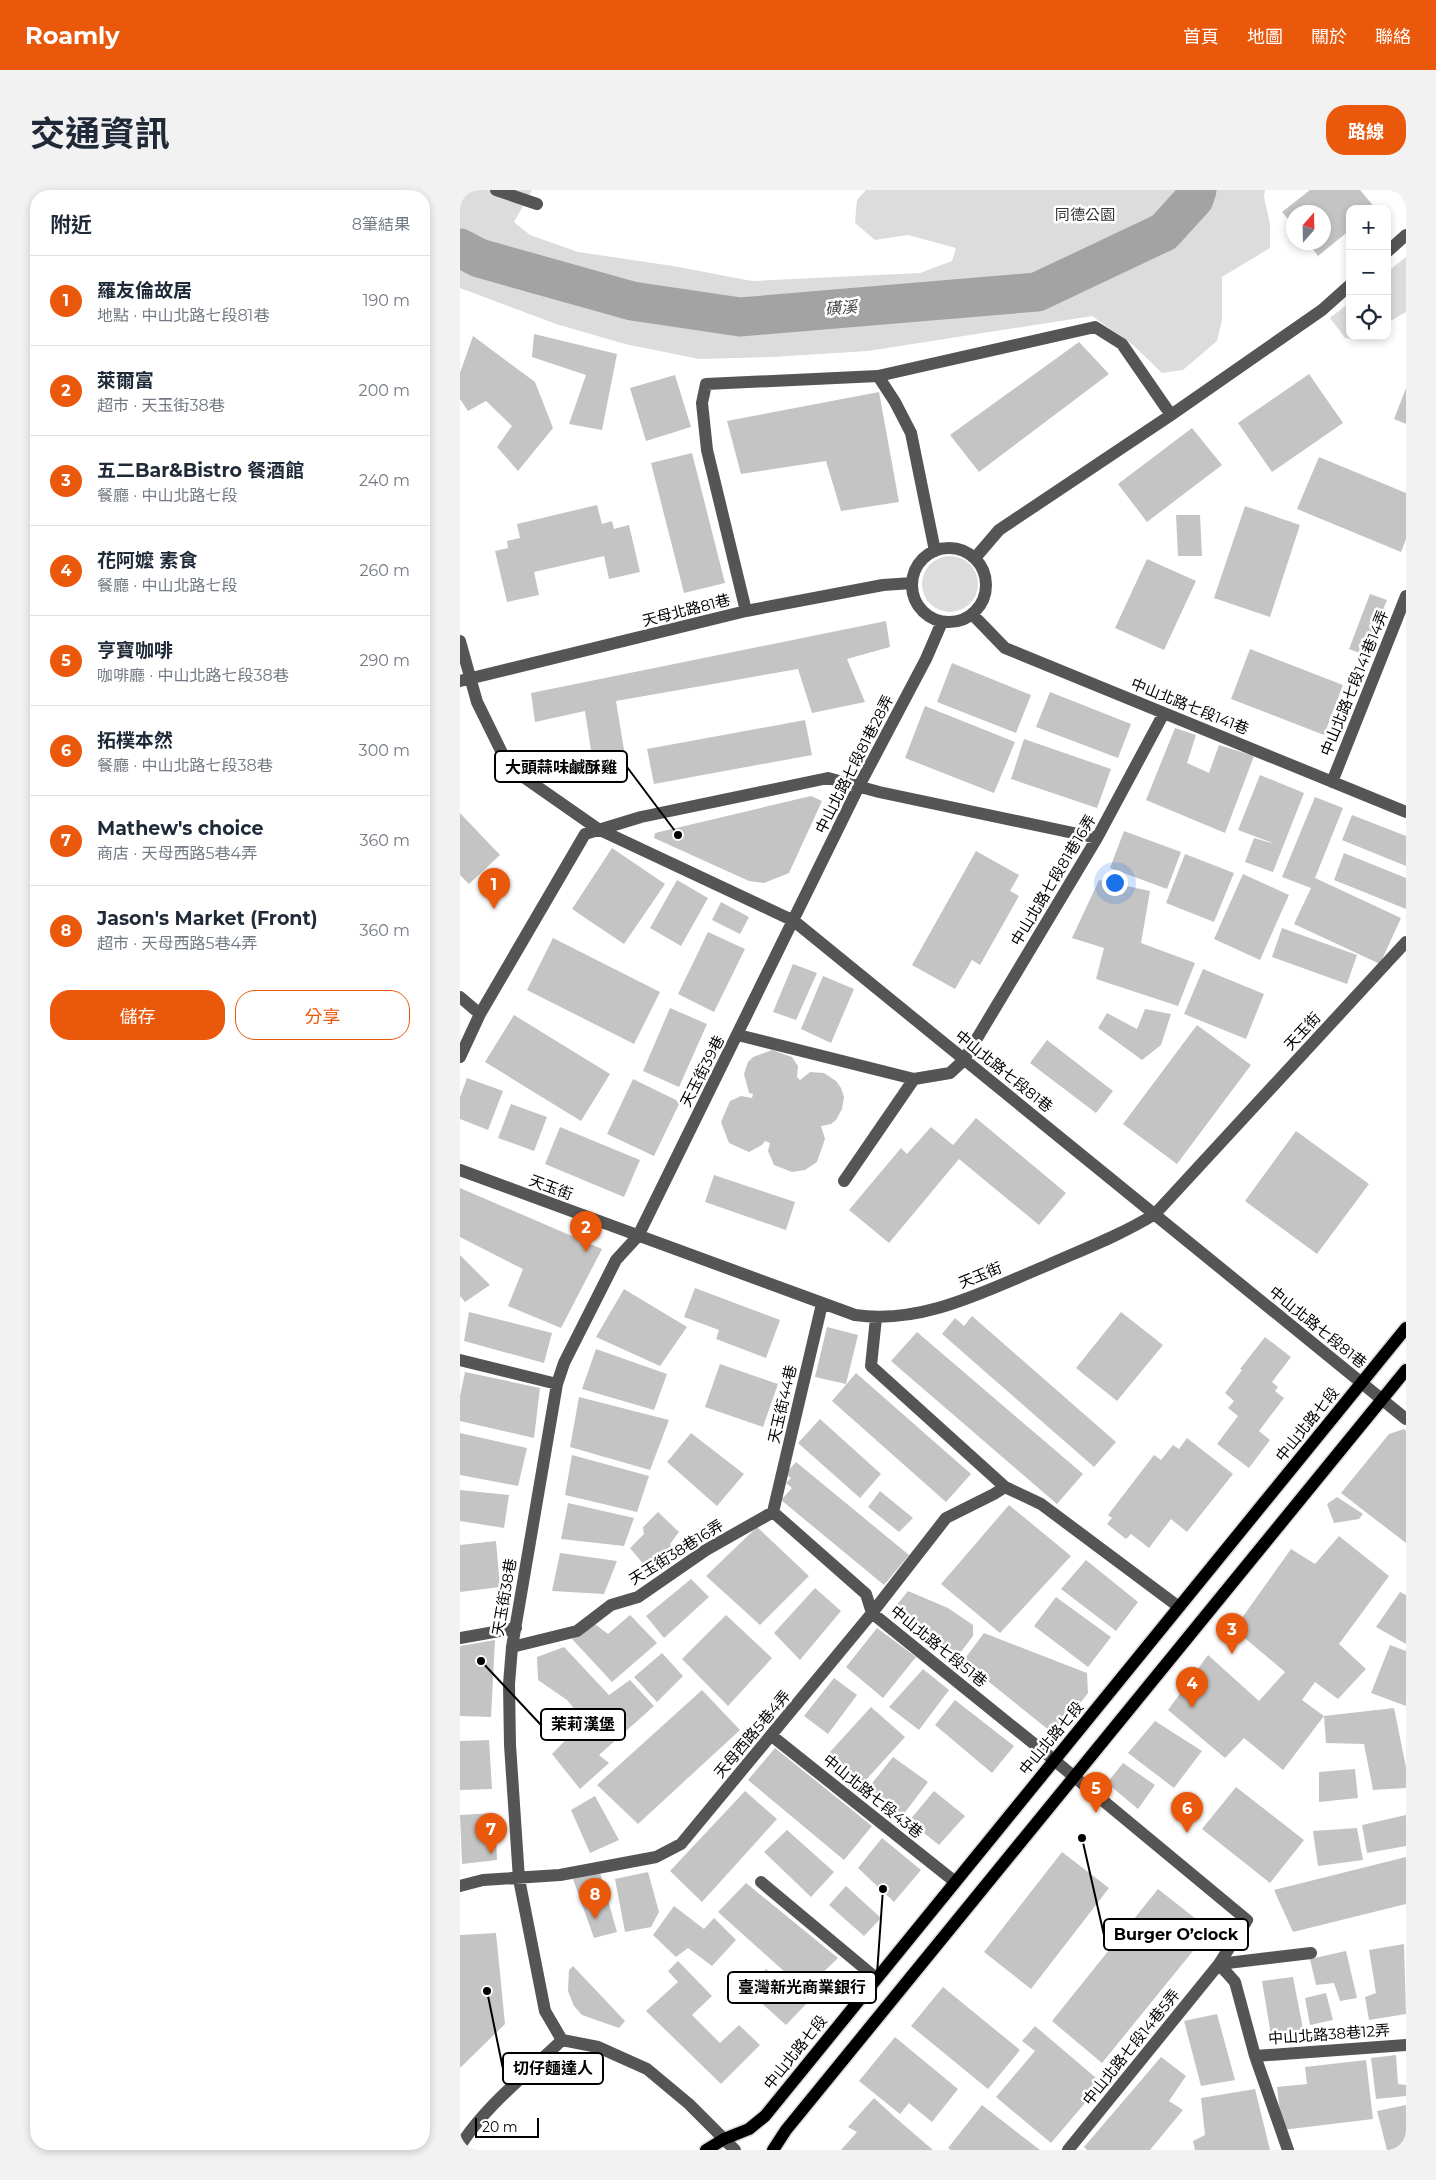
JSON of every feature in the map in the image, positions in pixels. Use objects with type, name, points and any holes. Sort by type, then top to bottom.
[{"type":"main road","name":"中山北路七段","points":[[706,2150],[724,2139],[749,2129],[765,2116],[1406,1328]]},
{"type":"main road","points":[[773,2150],[786,2130],[1406,1370]]},
{"type":"street","points":[[496,190],[537,204]]},
{"type":"street","points":[[1389,250],[1406,235]]},
{"type":"street","points":[[975,558],[999,530],[1322,310],[1346,289]]},
{"type":"street","points":[[746,612],[707,450],[702,403],[706,384],[878,376],[1095,327],[1122,344],[1170,415]]},
{"type":"street","points":[[878,376],[910,433],[935,550]]},
{"type":"street","points":[[946,547],[956,548],[975,558],[986,576],[987,587],[984,597],[972,614],[953,622],[942,622],[932,618],[920,608],[913,594],[912,583],[918,563],[935,550],[946,547]]},
{"type":"street","name":"天母北路81巷","points":[[465,680],[746,612],[883,584],[912,583]]},
{"type":"street","name":"中山北路七段141巷14弄","points":[[1332,782],[1406,596]]},
{"type":"street","name":"中山北路七段141巷","points":[[972,614],[1005,648],[1406,812]]},
{"type":"street","name":"中山北路七段81巷28弄","points":[[794,921],[859,786],[926,659],[942,622]]},
{"type":"street","name":"中山北路七段81巷","points":[[460,641],[465,680],[509,766],[598,829],[794,921],[1406,1419]]},
{"type":"street","name":"中山北路七段81巷16弄","points":[[964,1060],[1097,838],[1164,713]]},
{"type":"street","points":[[460,1057],[480,1014],[585,834],[598,829],[828,778],[1097,838]]},
{"type":"street","name":"天玉街39巷","points":[[638,1236],[794,921]]},
{"type":"street","name":"天玉街","points":[[460,1170],[855,1315],[876,1318],[915,1314],[966,1300],[1127,1231],[1154,1214],[1406,942]]},
{"type":"street","points":[[460,997],[480,1014]]},
{"type":"street","points":[[738,1035],[914,1079],[950,1073],[964,1060]]},
{"type":"street","points":[[844,1181],[914,1079]]},
{"type":"street","name":"天玉街38巷","points":[[562,2040],[545,2010],[519,1879],[510,1745],[509,1684],[512,1646],[557,1384],[564,1363],[616,1260],[638,1236]]},
{"type":"street","name":"天玉街44巷","points":[[773,1512],[822,1304]]},
{"type":"street","points":[[876,1318],[871,1366],[1005,1487],[1041,1504],[1179,1606]]},
{"type":"street","points":[[460,1360],[557,1384]]},
{"type":"street","name":"天母西路5巷4弄","points":[[460,1886],[483,1880],[560,1875],[656,1857],[681,1844],[872,1613],[946,1518],[1005,1487]]},
{"type":"street","name":"中山北路七段51巷","points":[[773,1512],[866,1594],[872,1613],[1074,1776]]},
{"type":"street","name":"天玉街38巷16弄","points":[[512,1646],[577,1631],[611,1605],[638,1597],[706,1550],[773,1512]]},
{"type":"street","points":[[460,1638],[516,1628]]},
{"type":"street","name":"中山北路七段43巷","points":[[772,1736],[954,1882]]},
{"type":"street","name":"中山北路七段14巷5弄","points":[[1068,2150],[1219,1964],[1247,1920],[1074,1776]]},
{"type":"street","points":[[760,1882],[876,1978]]},
{"type":"street","points":[[1219,1964],[1311,1953]]},
{"type":"street","points":[[1219,1964],[1235,1982],[1255,2056],[1288,2150]]},
{"type":"street","points":[[460,2146],[471,2129],[489,2109],[562,2040],[598,2047],[647,2069],[689,2104],[735,2150]]},
{"type":"street","name":"中山北路38巷12弄","points":[[1255,2056],[1406,2045]]},
{"type":"green space","name":"同德公園","points":[[460,190],[532,190],[514,222],[530,235],[578,252],[673,266],[752,281],[920,273],[952,261],[956,248],[908,235],[875,240],[855,223],[857,200],[866,190],[1265,190],[1264,197],[1270,224],[1270,248],[1222,277],[1222,320],[1217,341],[1183,370],[1162,373],[1133,345],[1092,316],[868,351],[699,359],[625,344],[556,324],[460,288]]},
{"type":"green space","points":[[1406,257],[1406,312],[1391,321],[1391,295],[1391,269]]},
{"type":"green space","points":[[1346,305],[1346,338],[1345,338],[1330,318]]},
{"type":"green space","points":[[950,556],[970,564],[978,584],[970,604],[950,612],[930,604],[922,584],[930,564]]},
{"type":"building","points":[[1310,190],[1360,190],[1373,205],[1346,205],[1346,233],[1331,245],[1331,205],[1291,205]]},
{"type":"building","points":[[1313,250],[1325,250],[1318,256]]},
{"type":"building","points":[[534,334],[617,354],[602,430],[569,424],[586,375],[532,357]]},
{"type":"building","points":[[473,336],[535,382],[553,428],[518,471],[497,447],[512,426],[486,401],[468,411],[460,399],[460,373]]},
{"type":"building","points":[[1079,342],[1109,374],[979,472],[950,435]]},
{"type":"building","points":[[1309,374],[1343,423],[1272,472],[1238,423]]},
{"type":"building","points":[[675,375],[691,427],[646,441],[630,388]]},
{"type":"building","points":[[1406,388],[1406,424],[1394,419]]},
{"type":"building","points":[[879,392],[899,502],[841,511],[826,461],[741,474],[727,421]]},
{"type":"building","points":[[1192,428],[1222,465],[1147,522],[1118,484]]},
{"type":"building","points":[[692,453],[725,583],[684,593],[651,463]]},
{"type":"building","points":[[1319,457],[1406,493],[1406,539],[1401,552],[1297,509]]},
{"type":"building","points":[[597,505],[602,524],[612,521],[614,529],[629,525],[640,572],[609,579],[604,556],[534,572],[539,595],[507,602],[495,551],[508,548],[507,541],[520,538],[517,524]]},
{"type":"building","points":[[1245,506],[1300,525],[1270,617],[1214,598]]},
{"type":"building","points":[[1176,515],[1200,515],[1202,556],[1178,556]]},
{"type":"building","points":[[1147,559],[1196,581],[1164,650],[1115,628]]},
{"type":"building","points":[[1370,594],[1387,600],[1365,655],[1349,649]]},
{"type":"building","points":[[886,621],[890,647],[847,659],[865,702],[812,713],[798,669],[616,701],[625,756],[592,757],[585,711],[535,722],[531,693]]},
{"type":"building","points":[[1250,649],[1343,685],[1324,735],[1231,699]]},
{"type":"building","points":[[952,663],[1031,695],[1016,733],[937,702]]},
{"type":"building","points":[[1050,692],[1131,724],[1118,758],[1036,727]]},
{"type":"building","points":[[925,706],[1015,742],[994,793],[905,758]]},
{"type":"building","points":[[805,720],[812,755],[654,784],[647,749]]},
{"type":"building","points":[[1175,728],[1196,735],[1187,763],[1209,773],[1219,745],[1254,756],[1225,833],[1146,800]]},
{"type":"building","points":[[1024,739],[1111,769],[1097,808],[1011,779]]},
{"type":"building","points":[[1260,775],[1304,793],[1273,872],[1245,862],[1254,838],[1275,844],[1238,830]]},
{"type":"building","points":[[811,796],[822,801],[789,873],[764,883],[749,881],[654,838],[655,833]]},
{"type":"building","points":[[1315,797],[1343,808],[1315,878],[1401,918],[1380,964],[1294,924],[1311,888],[1282,877]]},
{"type":"building","points":[[460,813],[500,855],[469,884],[460,875]]},
{"type":"building","points":[[1352,815],[1406,836],[1406,866],[1342,840]]},
{"type":"building","points":[[1124,831],[1181,852],[1167,889],[1110,868]]},
{"type":"building","points":[[612,848],[665,884],[624,944],[572,909]]},
{"type":"building","points":[[976,851],[1019,875],[1010,891],[1019,896],[980,965],[972,960],[955,989],[912,965]]},
{"type":"building","points":[[1344,853],[1406,878],[1406,909],[1334,880]]},
{"type":"building","points":[[1185,854],[1234,873],[1214,922],[1166,903]]},
{"type":"building","points":[[1243,874],[1289,895],[1260,960],[1214,939]]},
{"type":"building","points":[[677,880],[708,898],[681,946],[650,928]]},
{"type":"building","points":[[1099,880],[1150,891],[1141,943],[1195,963],[1178,1006],[1096,979],[1104,948],[1072,938]]},
{"type":"building","points":[[721,902],[749,917],[740,934],[712,920]]},
{"type":"building","points":[[1282,928],[1357,955],[1347,984],[1272,957]]},
{"type":"building","points":[[708,932],[745,949],[714,1012],[678,994]]},
{"type":"building","points":[[553,938],[660,992],[634,1044],[527,990]]},
{"type":"building","points":[[793,964],[817,973],[796,1020],[773,1012]]},
{"type":"building","points":[[1203,969],[1264,994],[1246,1039],[1184,1014]]},
{"type":"building","points":[[823,976],[854,989],[831,1043],[801,1029]]},
{"type":"building","points":[[670,1008],[707,1024],[679,1087],[643,1071]]},
{"type":"building","points":[[1145,1009],[1171,1014],[1161,1045],[1142,1060],[1098,1028],[1107,1013],[1137,1029]]},
{"type":"building","points":[[514,1015],[610,1074],[581,1121],[485,1062]]},
{"type":"building","points":[[1197,1025],[1251,1065],[1177,1164],[1123,1124]]},
{"type":"building","points":[[1047,1040],[1113,1091],[1096,1113],[1030,1063]]},
{"type":"building","points":[[772,1050],[792,1057],[798,1066],[797,1077],[800,1080],[810,1072],[824,1073],[836,1081],[844,1097],[842,1109],[836,1120],[831,1124],[821,1126],[825,1139],[817,1162],[805,1170],[792,1172],[774,1165],[768,1151],[770,1143],[765,1141],[762,1145],[749,1152],[729,1143],[721,1122],[730,1101],[741,1096],[752,1098],[753,1094],[749,1093],[744,1074],[748,1062],[753,1057]]},
{"type":"building","points":[[467,1078],[503,1091],[488,1130],[460,1119],[460,1097]]},
{"type":"building","points":[[633,1079],[680,1102],[654,1156],[607,1134]]},
{"type":"building","points":[[511,1104],[547,1117],[534,1151],[498,1138]]},
{"type":"building","points":[[976,1118],[1066,1193],[1039,1225],[959,1159],[889,1243],[849,1210],[901,1148],[907,1154],[931,1127],[953,1145]]},
{"type":"building","points":[[560,1127],[640,1160],[624,1197],[545,1164]]},
{"type":"building","points":[[1296,1131],[1369,1184],[1317,1254],[1245,1201]]},
{"type":"building","points":[[714,1175],[795,1202],[786,1230],[705,1202]]},
{"type":"building","points":[[460,1188],[602,1249],[561,1328],[508,1306],[523,1269],[460,1237]]},
{"type":"building","points":[[460,1255],[490,1285],[465,1302],[460,1296]]},
{"type":"building","points":[[695,1288],[780,1320],[766,1358],[716,1339],[719,1330],[684,1317]]},
{"type":"building","points":[[624,1289],[687,1327],[660,1366],[596,1337]]},
{"type":"building","points":[[469,1312],[552,1333],[544,1363],[464,1341]]},
{"type":"building","points":[[1121,1312],[1163,1345],[1117,1401],[1076,1368]]},
{"type":"building","points":[[972,1316],[1116,1442],[1094,1467],[942,1334],[955,1318],[964,1326]]},
{"type":"building","points":[[827,1327],[858,1335],[846,1384],[815,1377]]},
{"type":"building","points":[[917,1332],[1083,1474],[1057,1504],[891,1361]]},
{"type":"building","points":[[1265,1337],[1291,1357],[1272,1382],[1278,1387],[1275,1391],[1284,1398],[1259,1431],[1270,1440],[1249,1468],[1217,1444],[1238,1416],[1228,1408],[1234,1401],[1225,1393],[1242,1370],[1240,1369]]},
{"type":"building","points":[[596,1349],[667,1374],[654,1410],[582,1389]]},
{"type":"building","points":[[720,1364],[778,1384],[763,1427],[705,1407]]},
{"type":"building","points":[[465,1372],[540,1388],[534,1438],[460,1421],[460,1396]]},
{"type":"building","points":[[856,1373],[971,1474],[946,1502],[832,1401]]},
{"type":"building","points":[[579,1397],[669,1420],[650,1470],[570,1447]]},
{"type":"building","points":[[820,1419],[881,1474],[860,1498],[798,1443]]},
{"type":"building","points":[[1404,1429],[1406,1431],[1406,1543],[1341,1493],[1389,1434]]},
{"type":"building","points":[[460,1433],[527,1448],[518,1486],[460,1475]]},
{"type":"building","points":[[691,1433],[744,1474],[717,1506],[667,1462]]},
{"type":"building","points":[[1187,1438],[1233,1474],[1187,1532],[1171,1519],[1149,1548],[1131,1534],[1126,1539],[1107,1524],[1112,1518],[1108,1515],[1154,1455],[1161,1460],[1173,1445],[1179,1449]]},
{"type":"building","points":[[572,1455],[649,1476],[637,1512],[565,1495]]},
{"type":"building","points":[[796,1462],[909,1555],[884,1585],[781,1500],[792,1488],[786,1483],[791,1478],[785,1474]]},
{"type":"building","points":[[460,1490],[509,1495],[504,1528],[460,1521]]},
{"type":"building","points":[[880,1491],[913,1518],[899,1532],[868,1507]]},
{"type":"building","points":[[1337,1497],[1363,1514],[1359,1519],[1334,1523],[1327,1504]]},
{"type":"building","points":[[568,1503],[634,1518],[624,1546],[561,1539]]},
{"type":"building","points":[[1009,1505],[1071,1556],[1000,1633],[941,1584]]},
{"type":"building","points":[[658,1512],[679,1532],[670,1544],[674,1553],[650,1572],[630,1548],[644,1534],[643,1527]]},
{"type":"building","points":[[757,1527],[809,1576],[760,1625],[706,1576]]},
{"type":"building","points":[[1339,1536],[1389,1576],[1339,1644],[1366,1669],[1338,1699],[1315,1682],[1302,1700],[1324,1716],[1283,1770],[1244,1738],[1225,1758],[1168,1710],[1208,1655],[1259,1701],[1285,1672],[1234,1629],[1291,1549],[1315,1564]]},
{"type":"building","points":[[496,1541],[500,1587],[460,1592],[460,1545]]},
{"type":"building","points":[[560,1553],[617,1561],[604,1594],[552,1591]]},
{"type":"building","points":[[1086,1560],[1138,1602],[1116,1631],[1061,1589]]},
{"type":"building","points":[[691,1579],[709,1597],[664,1638],[646,1616]]},
{"type":"building","points":[[815,1588],[841,1611],[800,1660],[774,1633]]},
{"type":"building","points":[[908,1591],[948,1608],[973,1625],[973,1636],[957,1657],[896,1606]]},
{"type":"building","points":[[1400,1592],[1406,1595],[1406,1644],[1376,1627]]},
{"type":"building","points":[[1056,1597],[1111,1637],[1088,1667],[1034,1626]]},
{"type":"building","points":[[630,1615],[657,1643],[612,1682],[572,1639],[591,1621],[608,1634]]},
{"type":"building","points":[[726,1615],[772,1658],[728,1706],[682,1659]]},
{"type":"building","points":[[877,1628],[916,1657],[883,1698],[846,1667]]},
{"type":"building","points":[[984,1633],[1087,1673],[1088,1693],[1055,1735],[963,1661]]},
{"type":"building","points":[[495,1640],[491,1717],[460,1716],[460,1646]]},
{"type":"building","points":[[1390,1645],[1406,1651],[1406,1706],[1371,1693]]},
{"type":"building","points":[[564,1647],[609,1695],[630,1680],[654,1706],[599,1755],[609,1763],[580,1789],[552,1754],[584,1721],[567,1700],[538,1680],[537,1657]]},
{"type":"building","points":[[662,1653],[683,1676],[657,1702],[634,1677]]},
{"type":"building","points":[[923,1669],[949,1690],[919,1730],[889,1707]]},
{"type":"building","points":[[834,1678],[857,1695],[828,1734],[804,1716]]},
{"type":"building","points":[[702,1690],[740,1730],[638,1824],[597,1785]]},
{"type":"building","points":[[955,1700],[1014,1746],[992,1773],[935,1725]]},
{"type":"building","points":[[871,1707],[905,1737],[864,1782],[829,1753]]},
{"type":"building","points":[[1394,1708],[1406,1767],[1406,1788],[1373,1790],[1364,1744],[1326,1743],[1324,1716]]},
{"type":"building","points":[[1155,1721],[1202,1751],[1174,1788],[1128,1753]]},
{"type":"building","points":[[489,1740],[492,1789],[460,1790],[460,1741]]},
{"type":"building","points":[[775,1748],[872,1826],[844,1860],[748,1780]]},
{"type":"building","points":[[893,1757],[928,1782],[903,1815],[869,1787]]},
{"type":"building","points":[[1123,1763],[1155,1785],[1138,1809],[1107,1783]]},
{"type":"building","points":[[1355,1769],[1358,1798],[1319,1802],[1319,1772]]},
{"type":"building","points":[[1236,1787],[1304,1840],[1270,1883],[1202,1829]]},
{"type":"building","points":[[745,1791],[777,1819],[702,1902],[670,1871]]},
{"type":"building","points":[[934,1791],[965,1816],[939,1845],[909,1821]]},
{"type":"building","points":[[595,1796],[619,1840],[590,1853],[571,1810]]},
{"type":"building","points":[[495,1813],[497,1860],[462,1864],[460,1815]]},
{"type":"building","points":[[1406,1815],[1406,1846],[1367,1853],[1362,1825]]},
{"type":"building","points":[[1357,1828],[1363,1860],[1318,1866],[1313,1831]]},
{"type":"building","points":[[787,1830],[834,1872],[811,1897],[764,1852]]},
{"type":"building","points":[[882,1838],[921,1870],[894,1902],[858,1868]]},
{"type":"building","points":[[1062,1852],[1109,1888],[1031,1989],[984,1952]]},
{"type":"building","points":[[1406,1857],[1406,1904],[1293,1932],[1274,1890]]},
{"type":"building","points":[[600,1872],[617,1932],[594,1938],[573,1879]]},
{"type":"building","points":[[648,1872],[659,1912],[651,1927],[625,1932],[615,1879]]},
{"type":"building","points":[[746,1883],[838,1958],[805,1990],[718,1912]]},
{"type":"building","points":[[846,1886],[881,1918],[864,1936],[829,1905]]},
{"type":"building","points":[[1158,1889],[1210,1930],[1102,2063],[1052,2021]]},
{"type":"building","points":[[674,1906],[704,1929],[714,1918],[736,1940],[712,1966],[688,1948],[676,1957],[653,1935]]},
{"type":"building","points":[[496,1933],[505,2024],[460,2068],[460,1935]]},
{"type":"building","points":[[1404,1944],[1406,2014],[1369,2020],[1365,1997],[1376,1993],[1369,1950]]},
{"type":"building","points":[[1346,1951],[1357,1998],[1340,2001],[1334,1983],[1316,1985],[1310,1959]]},
{"type":"building","points":[[678,1961],[712,1996],[692,2015],[720,2043],[739,2025],[760,2045],[721,2084],[646,2011],[678,1982],[668,1971]]},
{"type":"building","points":[[573,1966],[625,2021],[619,2028],[582,2015],[574,2006],[568,1991],[569,1970]]},
{"type":"building","points":[[766,1969],[808,2002],[786,2025],[747,1990]]},
{"type":"building","points":[[1293,1977],[1303,2029],[1271,2035],[1262,1981]]},
{"type":"building","points":[[943,1987],[1020,2050],[988,2089],[911,2026]]},
{"type":"building","points":[[1326,1993],[1333,2020],[1310,2025],[1305,1998]]},
{"type":"building","points":[[1217,2014],[1235,2080],[1201,2086],[1184,2021]]},
{"type":"building","points":[[1035,2026],[1102,2083],[1051,2143],[996,2097],[1035,2051],[1022,2041]]},
{"type":"building","points":[[895,2037],[958,2089],[932,2122],[909,2103],[900,2114],[859,2081]]},
{"type":"building","points":[[1396,2055],[1398,2084],[1406,2085],[1406,2096],[1376,2099],[1371,2058]]},
{"type":"building","points":[[1161,2057],[1186,2076],[1169,2101],[1183,2110],[1150,2150],[1087,2150],[1084,2147]]},
{"type":"building","points":[[1366,2060],[1373,2119],[1282,2130],[1277,2087],[1307,2084],[1305,2067]]},
{"type":"building","points":[[1255,2089],[1270,2150],[1195,2150],[1193,2141],[1205,2135],[1201,2098]]},
{"type":"building","points":[[874,2098],[933,2150],[841,2150],[857,2132],[848,2127]]},
{"type":"building","points":[[982,2105],[1040,2150],[951,2150],[948,2148]]},
{"type":"building","points":[[1406,2105],[1406,2150],[1387,2150],[1377,2111]]},
{"type":"waterway","name":"磺溪","points":[[460,248],[479,258],[632,301],[740,317],[1037,292],[1164,232],[1194,199],[1197,190]]},
{"type":"place","name":"大頭蒜味鹹酥雞","points":[[678,835]]},
{"type":"place","name":"羅友倫故居","points":[[494,909]]},
{"type":"place","name":"萊爾富","points":[[586,1252]]},
{"type":"place","name":"五二Bar&Bistro 餐酒館","points":[[1232,1654]]},
{"type":"place","name":"茉莉漢堡","points":[[481,1661]]},
{"type":"place","name":"花阿嬤 素食","points":[[1192,1708]]},
{"type":"place","name":"亨寶咖啡","points":[[1096,1813]]},
{"type":"place","name":"拓樸本然","points":[[1187,1833]]},
{"type":"place","name":"Burger O’clock","points":[[1082,1838]]},
{"type":"place","name":"Mathew's choice","points":[[491,1854]]},
{"type":"place","name":"臺灣新光商業銀行","points":[[883,1889]]},
{"type":"place","name":"Jason's Market (Front)","points":[[595,1919]]},
{"type":"place","name":"切仔麵達人","points":[[487,1991]]}]
